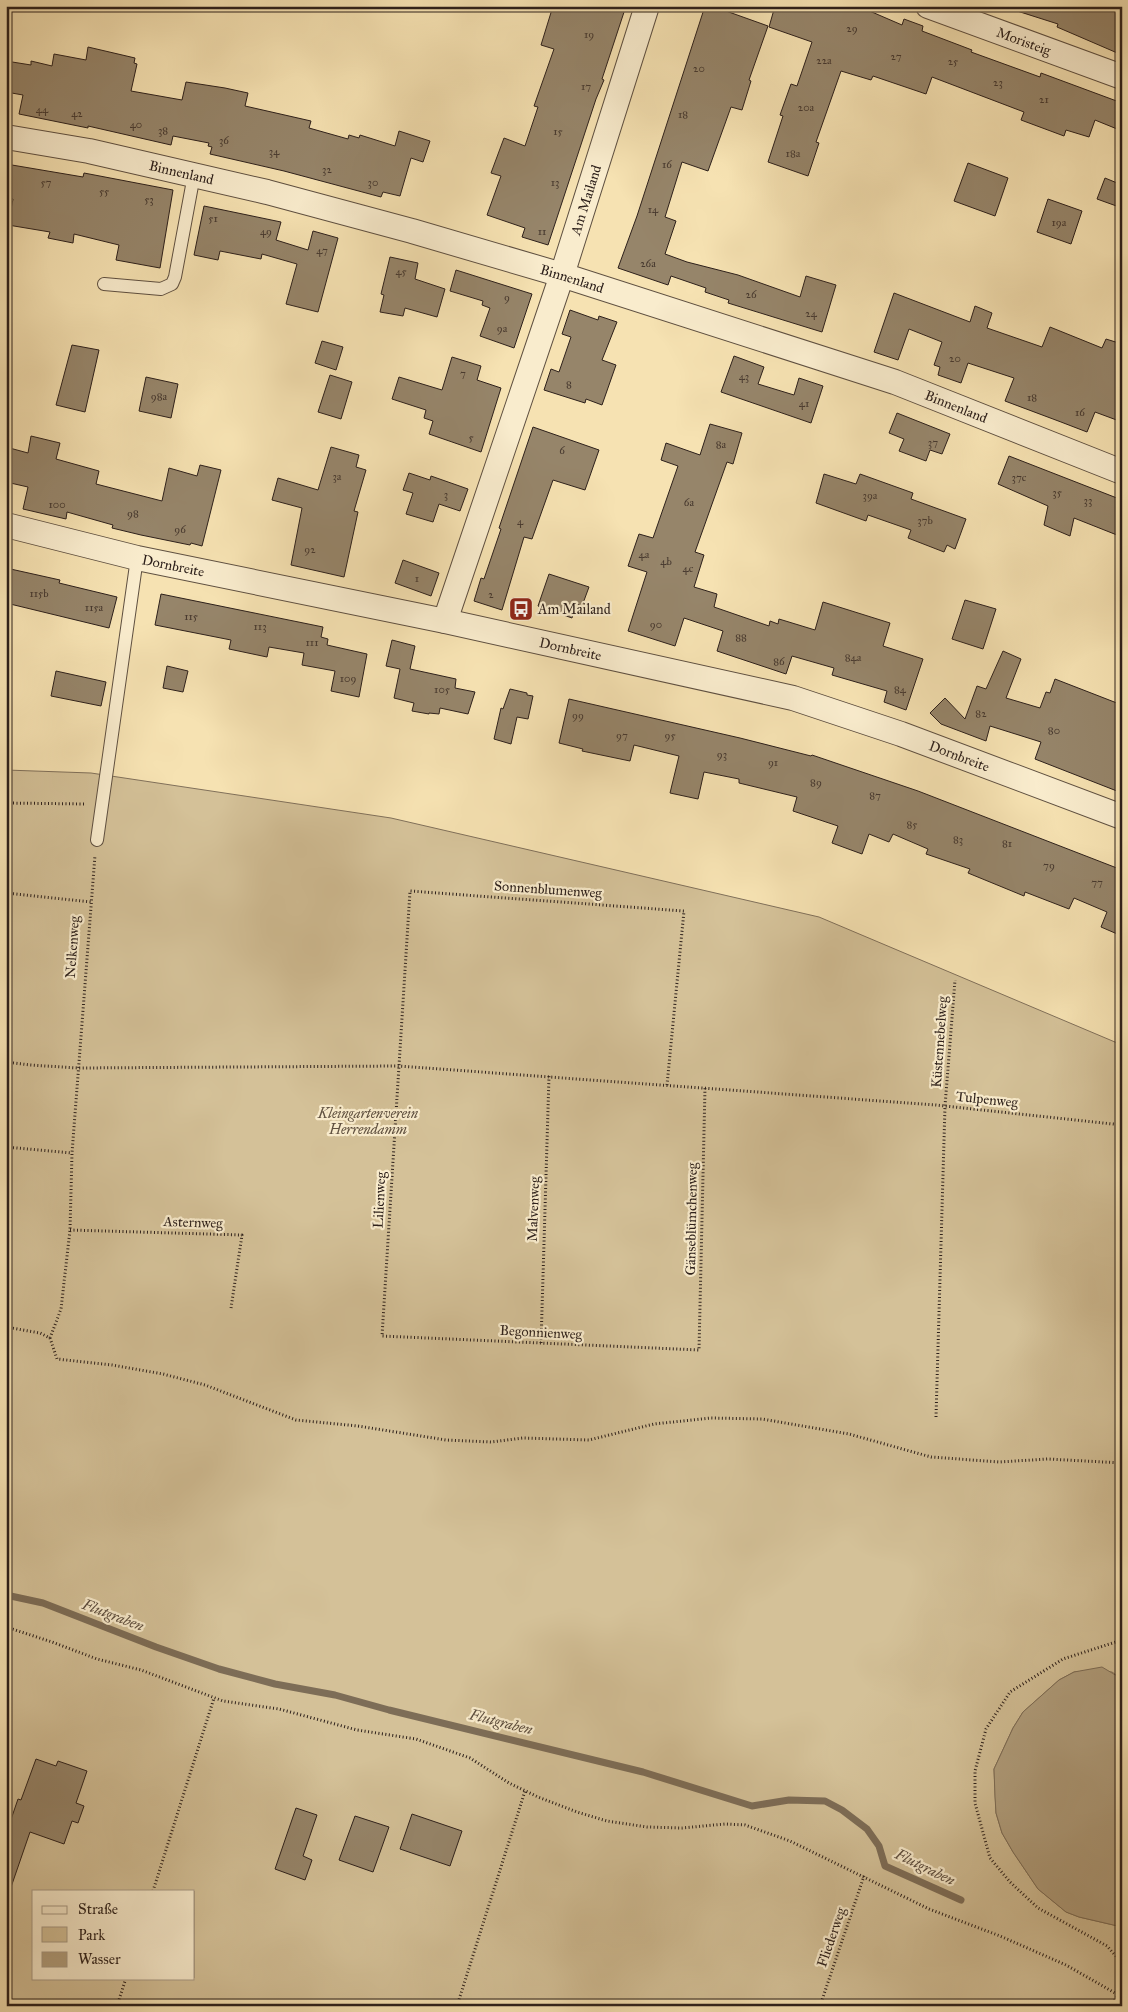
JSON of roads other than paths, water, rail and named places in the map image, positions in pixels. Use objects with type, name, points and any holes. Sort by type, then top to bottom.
[{"type":"street","name":"Am Mailand","points":[[445,621],[562,275],[647,6]]},
{"type":"street","name":"Moristeig","points":[[928,6],[1122,77]]},
{"type":"street","name":"Binnenland","points":[[6,137],[89,151],[267,192],[412,231],[562,275],[896,382],[1122,472]]},
{"type":"street","name":"Dornbreite","points":[[6,525],[136,558],[445,621],[793,698],[901,734],[1122,816]]},
{"type":"lane","points":[[104,284],[161,289],[172,284],[175,277],[194,175]]},
{"type":"lane","points":[[97,840],[136,558]]},
{"type":"water","points":[[1102,1667],[1122,1679],[1122,1927],[1066,1912],[1038,1889],[1002,1833],[996,1813],[994,1769],[1013,1728],[1023,1712],[1059,1680],[1074,1672]]},
{"type":"waterway","name":"Flutgraben","points":[[6,1595],[43,1603],[156,1647],[219,1669],[275,1684],[335,1695],[643,1772],[752,1806],[789,1800],[825,1801],[842,1810],[867,1829],[879,1846],[885,1866],[961,1900]]},
{"type":"place","name":"Am Mailand","points":[[521,609]]},
{"type":"park label","name":"Kleingartenverein Herrendamm","points":[[368,1122]]}]
